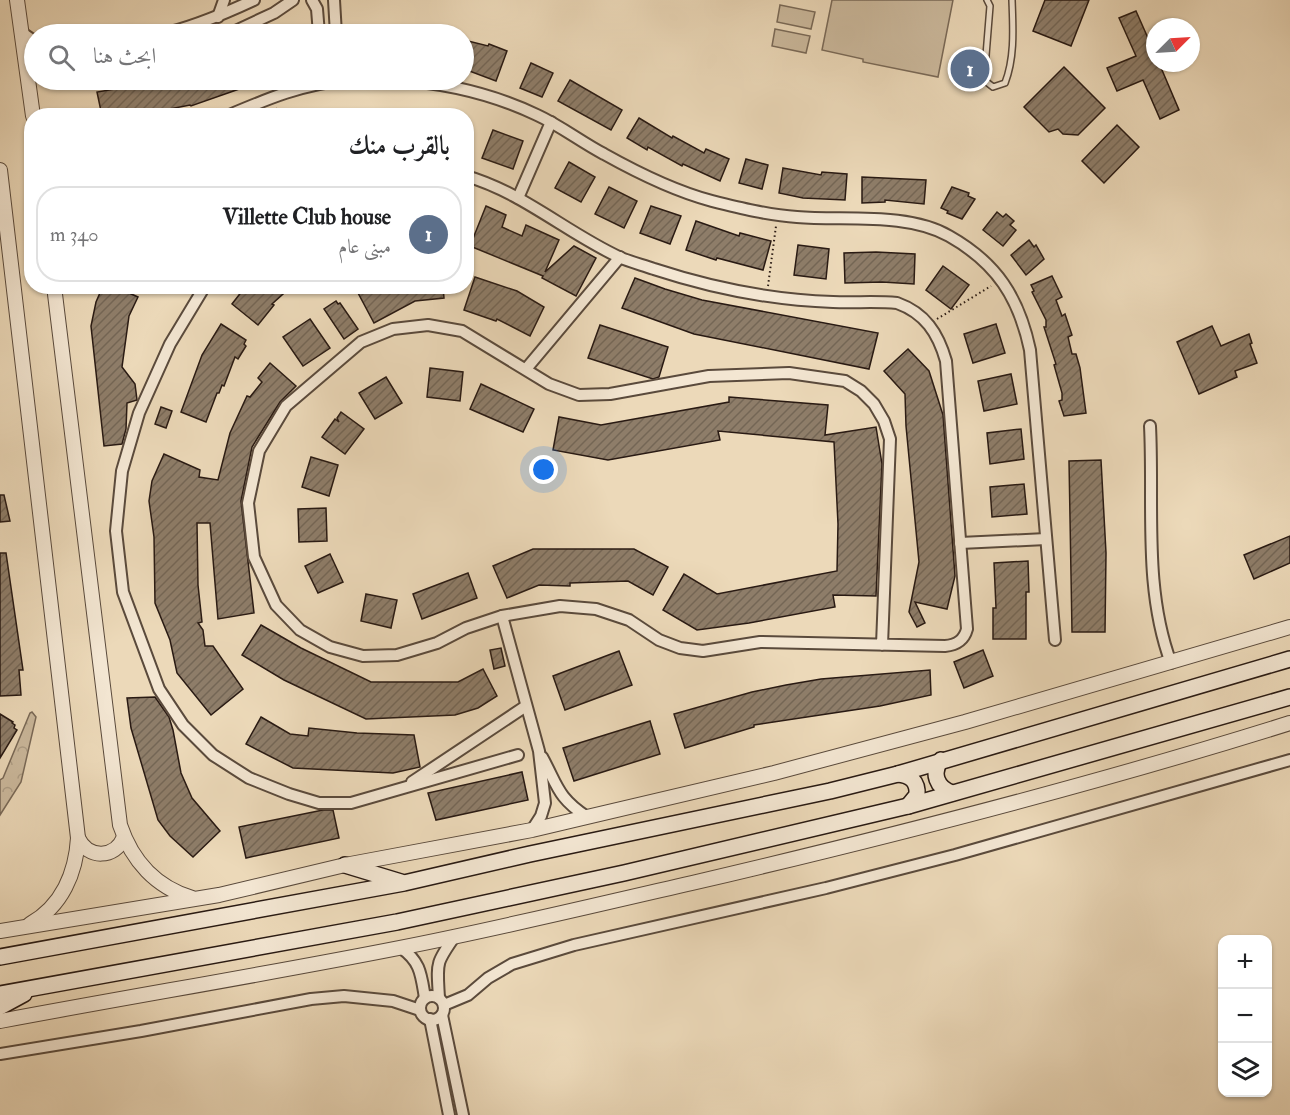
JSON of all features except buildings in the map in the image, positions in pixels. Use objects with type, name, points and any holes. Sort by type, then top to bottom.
[{"type":"main road","points":[[0,957],[404,883],[830,790],[898,774],[1290,659]]},
{"type":"main road","points":[[0,994],[363,928],[511,898],[908,806],[1290,697]]},
{"type":"main road","points":[[941,760],[936,769],[936,778],[942,788],[952,793]]},
{"type":"main road","points":[[898,774],[907,776],[916,786],[917,795],[908,806]]},
{"type":"main road","points":[[345,865],[404,883]]},
{"type":"main road","points":[[0,1007],[34,988]]},
{"type":"street","points":[[17,0],[24,45]]},
{"type":"street","points":[[218,17],[224,0]]},
{"type":"street","points":[[199,24],[254,0]]},
{"type":"street","points":[[250,24],[274,13],[293,0]]},
{"type":"street","points":[[312,0],[317,9],[318,24]]},
{"type":"street","points":[[334,0],[335,24]]},
{"type":"street","points":[[33,90],[33,108]]},
{"type":"street","points":[[246,108],[292,90]]},
{"type":"street","points":[[467,90],[501,100],[551,122],[602,153],[669,187],[710,201],[778,215],[837,220],[889,220],[923,226],[946,234],[967,246],[986,261],[1015,301],[1030,350],[1055,640]]},
{"type":"street","points":[[518,198],[551,122]]},
{"type":"street","points":[[0,170],[78,838],[73,868],[60,896],[44,914],[24,927]]},
{"type":"street","points":[[474,179],[518,198],[559,224],[620,257],[686,280],[767,296],[832,302],[897,303],[920,314],[936,335],[946,361],[968,629],[962,640],[951,646],[882,645],[760,642],[703,651],[680,648],[659,640],[630,620],[596,609],[561,606],[502,616],[466,628],[437,643],[397,656],[363,656],[330,647],[300,630],[276,605],[254,557],[248,504],[259,451],[286,406],[361,342],[393,329],[428,325],[462,331],[549,384],[579,395],[610,394],[709,376],[789,373],[845,381],[861,391],[874,404],[884,421],[890,439],[882,645]]},
{"type":"street","points":[[526,369],[620,257]]},
{"type":"street","points":[[55,294],[118,814],[124,837],[135,858],[152,876],[171,890],[194,899]]},
{"type":"street","points":[[200,294],[170,344],[139,413],[122,471],[116,531],[123,592],[159,689],[183,725],[213,755],[249,778],[319,803],[351,803],[518,755]]},
{"type":"street","points":[[1150,426],[1154,586],[1159,626],[1171,663]]},
{"type":"street","points":[[960,543],[1046,539]]},
{"type":"street","points":[[502,616],[539,751],[560,794],[571,807],[587,817]]},
{"type":"street","points":[[0,931],[194,899],[345,865],[532,830],[784,770],[1021,707],[1290,627]]},
{"type":"street","points":[[403,788],[526,706]]},
{"type":"street","points":[[0,1021],[401,948],[501,927],[912,831],[1202,751],[1290,723]]},
{"type":"street","points":[[532,830],[541,816],[544,803],[539,751]]},
{"type":"street","points":[[441,1006],[468,995],[488,978],[512,964],[574,945],[826,888],[955,855],[1290,760]]},
{"type":"street","points":[[78,838],[88,851],[99,854],[115,850],[124,837]]},
{"type":"street","points":[[456,936],[437,964],[441,1006],[463,1115]]},
{"type":"street","points":[[401,948],[412,956],[420,968],[425,998]]},
{"type":"street","points":[[0,1054],[141,1031],[311,999],[344,996],[393,1001],[420,1010],[429,1020],[449,1115]]},
{"type":"street","points":[[420,1010],[422,1001],[430,996],[441,1006]]},
{"type":"street","points":[[429,1020],[438,1018],[441,1006]]},
{"type":"lane","points":[[987,0],[990,6],[984,80],[993,87],[1005,83],[1010,71],[1013,37],[1012,0]]},
{"type":"path","points":[[767,296],[778,215]]},
{"type":"path","points":[[928,324],[1001,280]]},
{"type":"green space","points":[[832,0],[953,0],[938,77],[863,62],[863,59],[822,50]]},
{"type":"green space","points":[[780,5],[815,12],[811,29],[777,22]]},
{"type":"green space","points":[[775,29],[810,36],[806,53],[772,46]]},
{"type":"green space","points":[[32,712],[36,717],[21,782],[0,815],[0,780],[3,778]]},
{"type":"place","name":"Villette Club house","points":[[970,69]]}]
